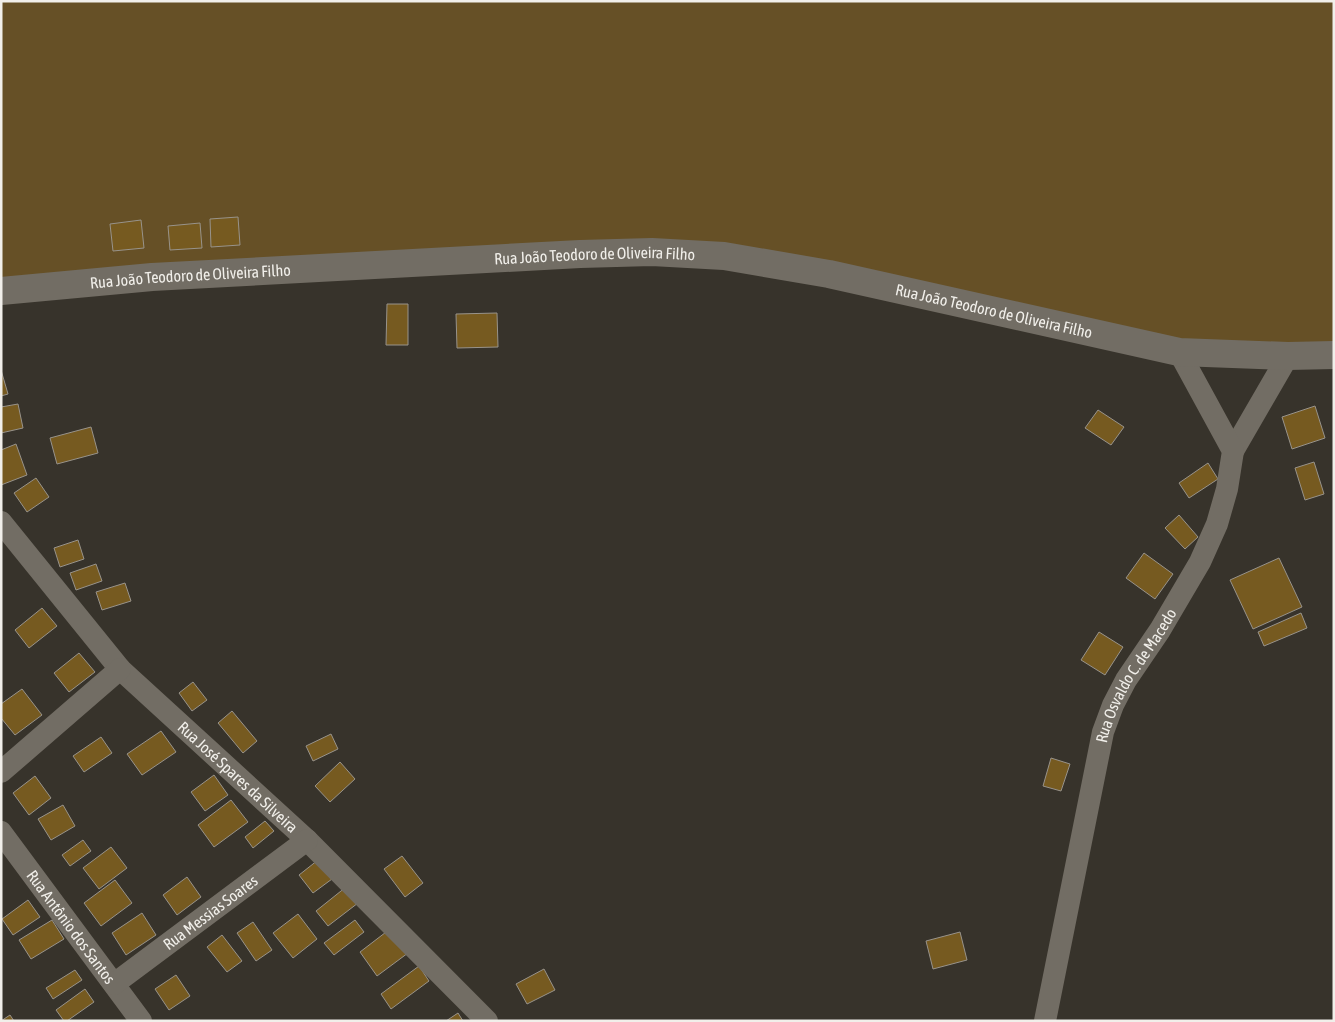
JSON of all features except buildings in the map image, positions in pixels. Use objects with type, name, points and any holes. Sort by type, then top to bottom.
[{"type":"street","name":"Rua João Teodoro de Oliveira Filho","points":[[1,291],[152,277],[570,254],[652,252],[724,256],[829,274],[1179,352],[1288,356],[1334,355]]},
{"type":"street","points":[[1179,352],[1233,451]]},
{"type":"street","points":[[1233,451],[1288,356]]},
{"type":"street","name":"Rua Osvaldo C. de Macedo","points":[[1045,1021],[1103,732],[1126,680],[1160,630],[1200,562],[1216,524],[1227,489],[1233,451]]},
{"type":"street","name":"Rua José Spares da Silveira","points":[[1,522],[120,669],[307,840],[487,1021]]},
{"type":"street","points":[[1,772],[120,669]]},
{"type":"street","name":"Rua Antônio dos Santos","points":[[1,832],[141,1021]]},
{"type":"street","name":"Rua Messias Soares","points":[[114,984],[307,840]]},
{"type":"shaded area","points":[[1,1],[1334,1],[1334,355],[1179,352],[725,256],[1,291]]}]
